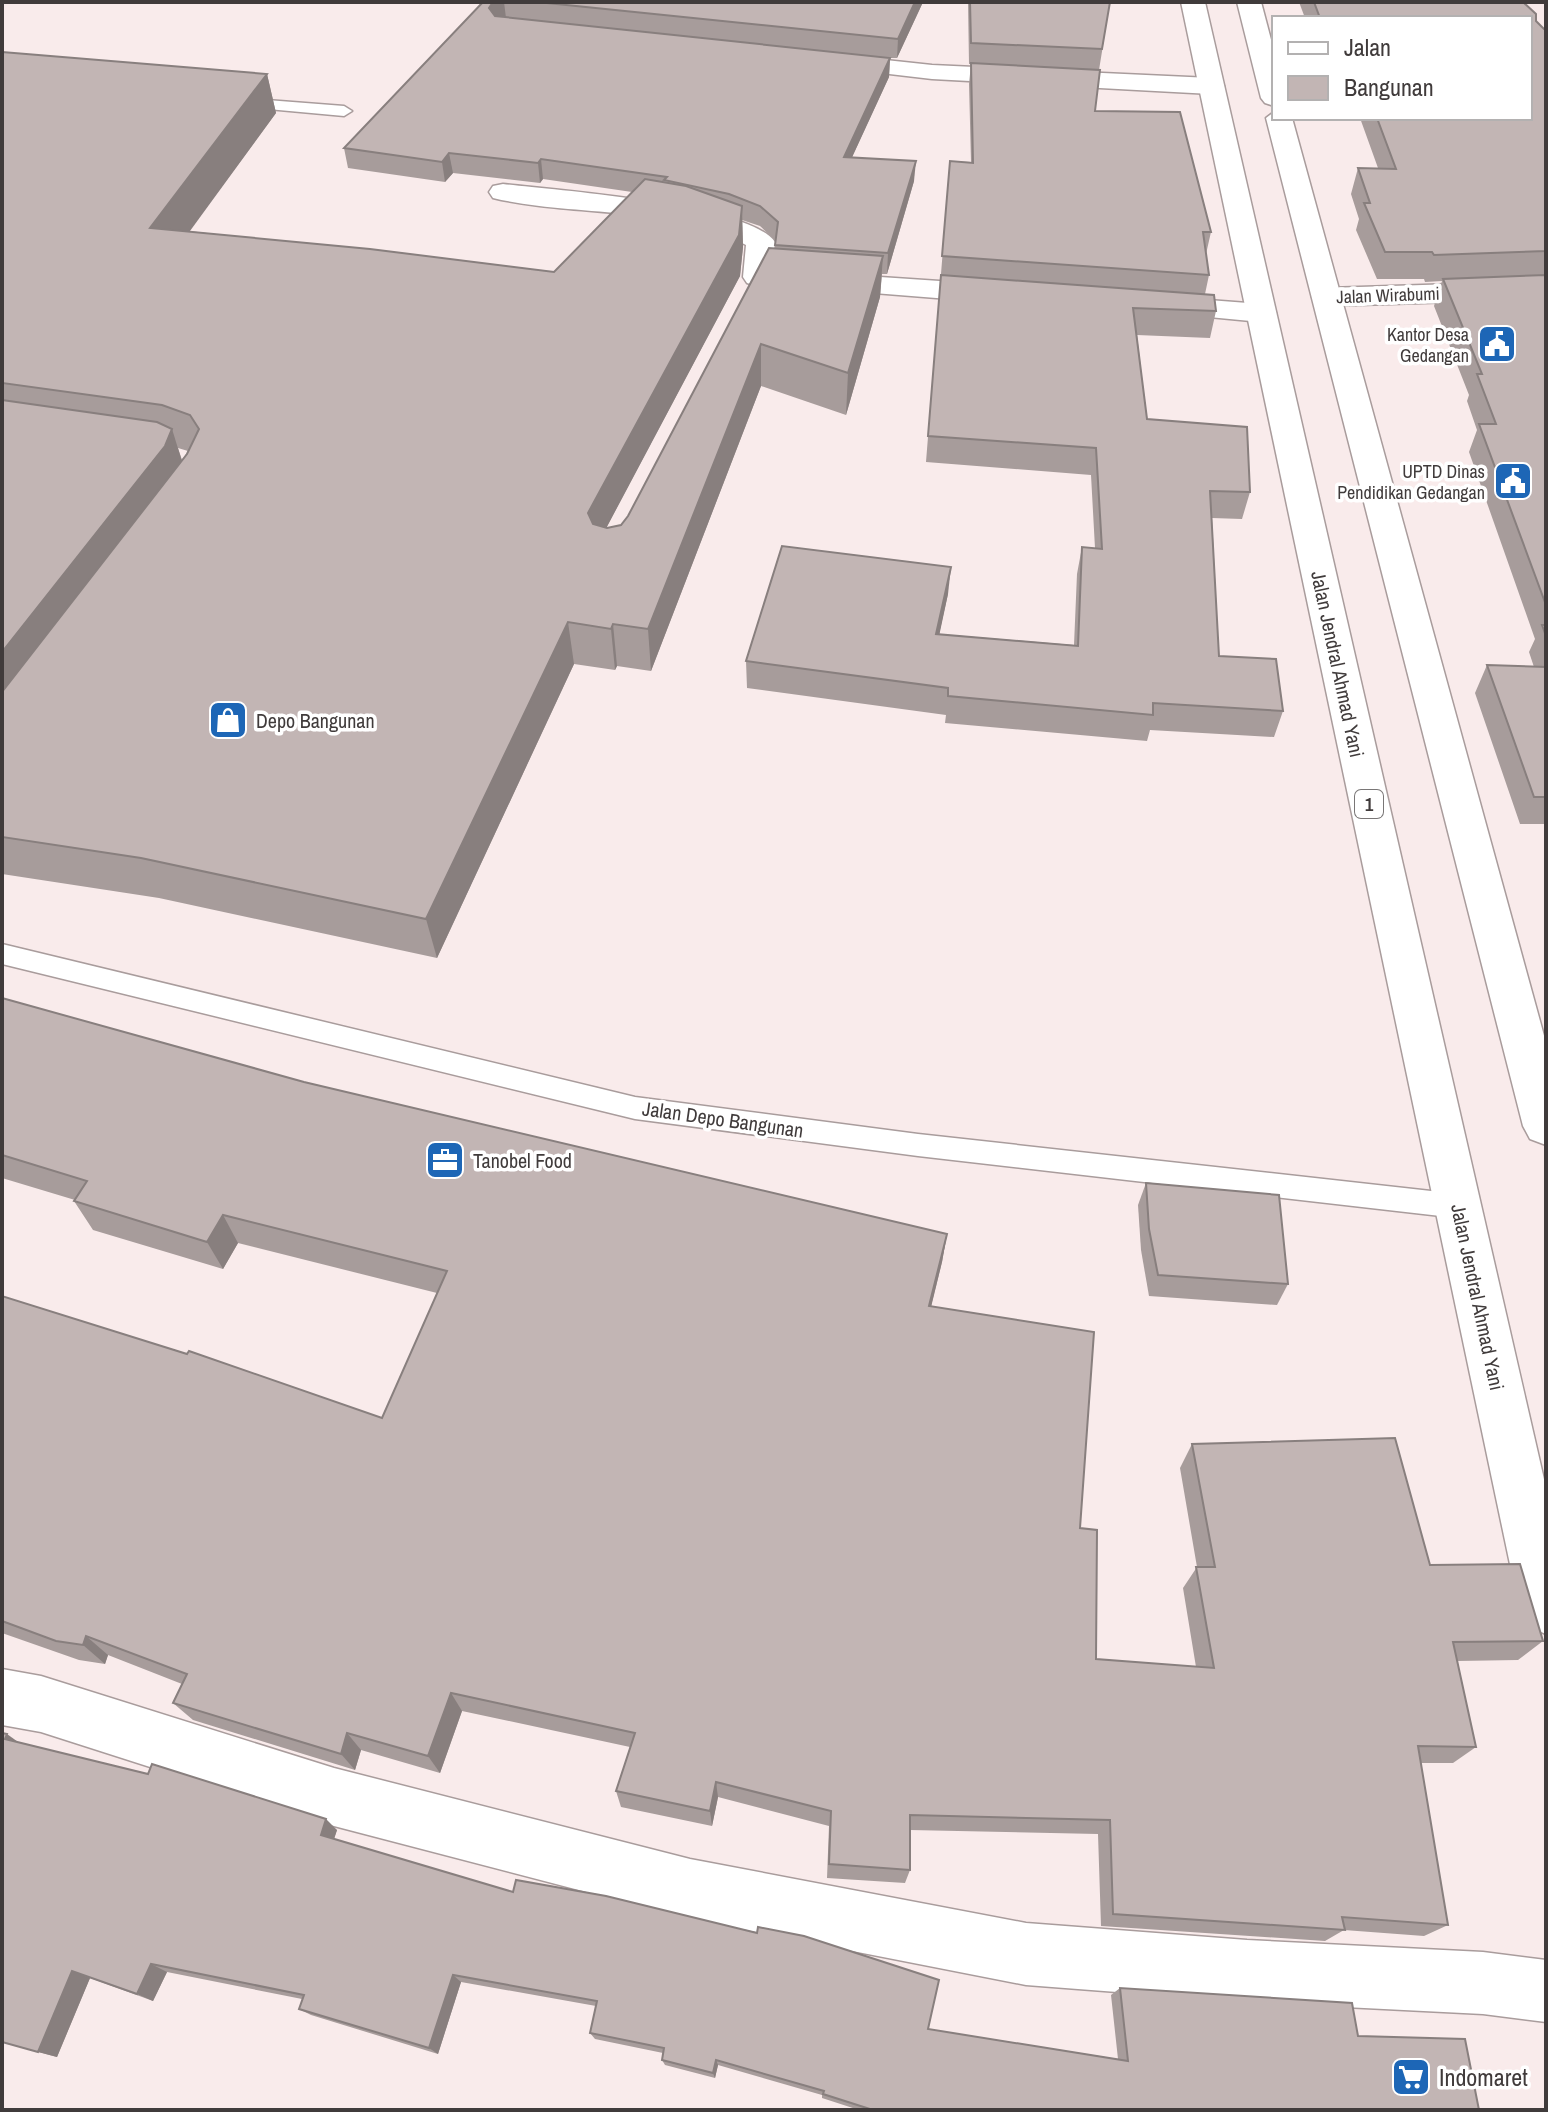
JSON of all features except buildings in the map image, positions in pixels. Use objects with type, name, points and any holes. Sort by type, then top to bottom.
[{"type":"main road","name":"Jalan Jendral Ahmad Yani","points":[[1193,2],[1546,1607]]},
{"type":"main road","points":[[1249,2],[1272,90]]},
{"type":"main road","points":[[805,59],[932,72],[1211,86]]},
{"type":"main road","points":[[1280,120],[1546,1126]]},
{"type":"main road","points":[[503,192],[691,218],[750,233],[761,242],[757,277],[742,305]]},
{"type":"main road","points":[[757,277],[1025,296]]},
{"type":"main road","name":"Jalan Wirabumi","points":[[1327,297],[1546,290]]},
{"type":"main road","points":[[1135,304],[1261,313]]},
{"type":"main road","points":[[2,1697],[41,1704],[334,1797],[690,1889],[1026,1954],[1247,1971],[1483,1983],[1546,1991]]},
{"type":"lane","points":[[219,101],[344,111]]},
{"type":"lane","name":"Jalan Depo Bangunan","points":[[2,954],[635,1108],[918,1145],[1458,1206]]},
{"type":"place","name":"Kantor Desa Gedangan","points":[[1497,344]]},
{"type":"place","name":"UPTD Dinas Pendidikan Gedangan","points":[[1513,481]]},
{"type":"place","name":"Depo Bangunan","points":[[228,720]]},
{"type":"place","name":"Tanobel Food","points":[[445,1160]]},
{"type":"place","name":"Indomaret","points":[[1411,2077]]}]
